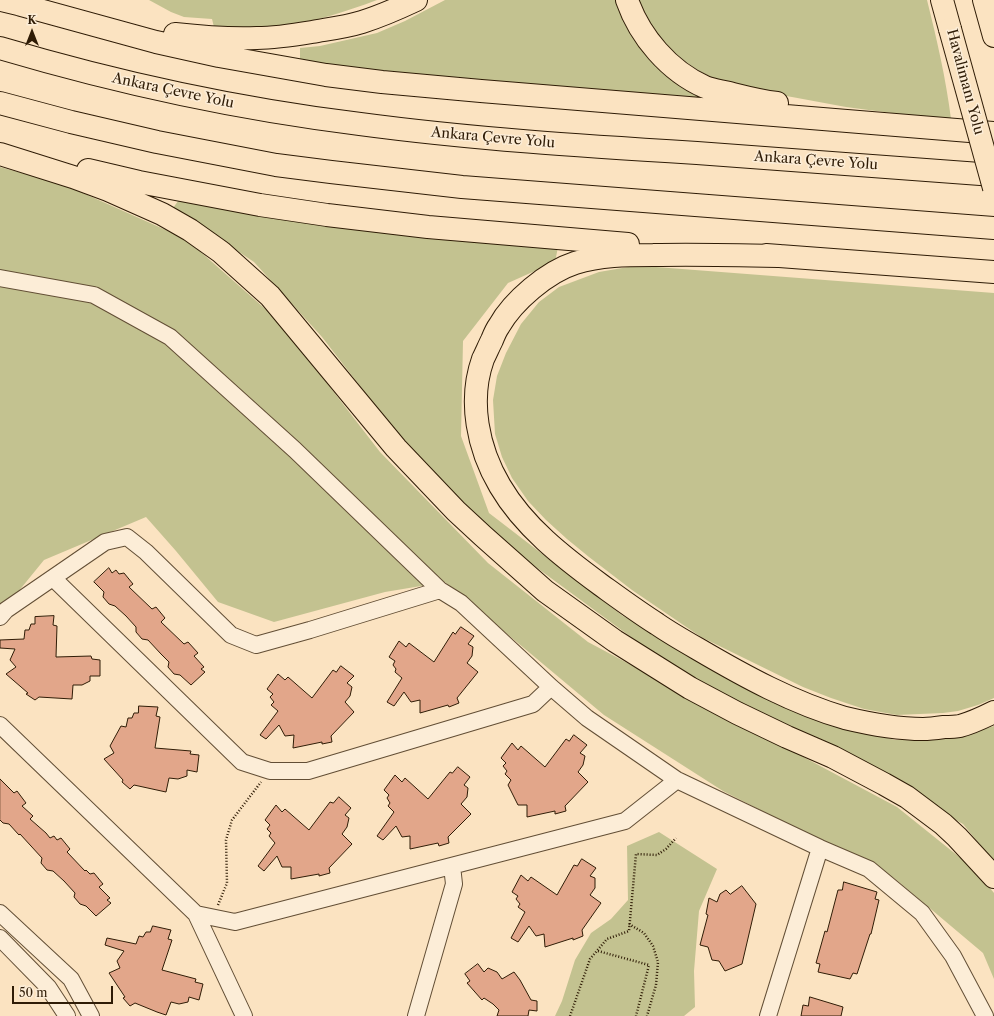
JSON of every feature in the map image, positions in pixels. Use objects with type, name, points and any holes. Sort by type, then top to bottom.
[{"type":"highway","points":[[11,3],[150,31],[195,37],[258,38],[336,28],[362,22],[416,0]]},
{"type":"highway","points":[[627,0],[643,32],[660,53],[688,78],[706,87],[753,99],[952,130]]},
{"type":"highway","name":"Havalimanı Yolu","points":[[942,0],[994,188]]},
{"type":"highway","points":[[11,3],[163,43],[219,56],[326,75],[382,82],[481,91],[994,134]]},
{"type":"highway","points":[[985,4],[994,36]]},
{"type":"highway","name":"Ankara Çevre Yolu","points":[[0,48],[93,74],[190,96],[276,112],[360,124],[556,144],[846,163],[994,175]]},
{"type":"highway","points":[[0,103],[71,122],[157,142],[276,165],[331,172],[462,187],[994,228]]},
{"type":"highway","points":[[0,145],[58,162],[132,180],[260,205],[327,215],[458,230],[580,241],[994,273]]},
{"type":"highway","points":[[0,154],[73,177],[108,190],[162,214],[190,230],[221,252],[270,296],[396,448],[417,471],[456,511],[545,591],[615,641],[690,688],[759,723],[833,757],[907,797],[944,824],[994,877]]},
{"type":"highway","points":[[780,256],[673,254],[600,258],[573,263],[540,282],[511,309],[500,324],[483,360],[478,378],[476,401],[478,425],[489,465],[500,486],[527,522],[576,567],[656,624],[724,664],[777,692],[810,706],[843,717],[878,725],[905,729],[926,730],[959,726],[994,712]]},
{"type":"street","points":[[0,278],[94,294],[170,337],[295,450],[440,590],[461,603],[551,687],[587,718],[677,780],[820,848],[869,869],[922,913],[953,956],[986,1016]]},
{"type":"street","points":[[0,616],[6,610],[105,542],[127,538],[146,552],[231,635],[256,645],[440,590]]},
{"type":"street","points":[[53,578],[242,762],[270,771],[308,771],[533,704],[551,687]]},
{"type":"street","points":[[0,725],[196,914],[244,1016]]},
{"type":"street","points":[[196,914],[235,922],[625,821],[677,780]]},
{"type":"street","points":[[768,1016],[820,848]]},
{"type":"street","points":[[416,1016],[454,884],[452,866]]},
{"type":"street","points":[[0,913],[71,979],[91,1016]]},
{"type":"street","points":[[0,938],[48,987],[67,1016]]},
{"type":"path","points":[[214,918],[227,883],[226,840],[232,820],[270,771]]},
{"type":"path","points":[[570,1016],[590,959],[607,939],[629,931],[636,854],[657,855],[666,849],[676,838]]},
{"type":"path","points":[[630,924],[644,933],[653,946],[658,962],[656,984],[647,1016]]},
{"type":"path","points":[[598,951],[649,965],[636,1016]]},
{"type":"shaded area","points":[[149,0],[377,0],[353,9],[292,25],[271,28],[215,31],[212,19],[184,17]]},
{"type":"shaded area","points":[[445,0],[618,0],[706,93],[704,105],[300,64],[300,48],[320,46],[377,33],[405,21]]},
{"type":"shaded area","points":[[639,0],[927,0],[947,89],[951,119],[846,107],[755,90],[718,80],[696,69],[669,47],[649,21]]},
{"type":"shaded area","points":[[0,167],[65,185],[186,239],[279,321],[380,452],[488,563],[588,642],[897,807],[973,868],[994,893],[994,979],[983,953],[894,878],[723,791],[604,715],[445,582],[385,592],[274,622],[218,602],[146,517],[44,560],[0,614]]},
{"type":"shaded area","points":[[181,197],[558,247],[555,262],[508,283],[463,341],[461,436],[489,513],[623,616],[810,718],[895,740],[959,737],[994,726],[994,862],[963,824],[812,740],[673,668],[487,531],[387,421],[322,337],[254,262],[173,208]]},
{"type":"shaded area","points":[[628,267],[656,267],[994,293],[994,698],[958,711],[897,715],[864,709],[803,687],[701,637],[632,590],[589,557],[546,520],[528,501],[512,478],[502,457],[495,434],[493,400],[497,376],[506,353],[521,324],[539,302],[559,287],[599,272]]},
{"type":"shaded area","points":[[659,832],[717,869],[699,911],[694,971],[695,1007],[684,1016],[555,1016],[562,1001],[575,960],[591,933],[611,919],[628,900],[627,846]]},
{"type":"building","points":[[109,568],[112,573],[116,570],[119,574],[124,573],[133,584],[129,587],[152,609],[156,607],[165,618],[161,622],[184,644],[188,642],[198,653],[194,656],[204,667],[201,669],[205,672],[191,685],[180,675],[174,674],[168,667],[169,662],[148,640],[142,639],[136,632],[136,627],[126,616],[115,606],[109,604],[103,597],[104,592],[94,582]]},
{"type":"building","points":[[54,616],[53,625],[57,626],[56,657],[91,656],[92,659],[100,660],[100,676],[90,676],[90,681],[82,685],[73,685],[72,699],[39,697],[35,700],[26,694],[28,693],[6,674],[16,667],[10,660],[15,649],[0,648],[0,640],[24,639],[25,630],[29,630],[31,624],[35,624],[35,617]]},
{"type":"building","points":[[461,627],[474,636],[468,644],[473,647],[472,656],[467,663],[478,672],[457,698],[459,703],[449,707],[448,705],[420,713],[420,700],[411,702],[404,692],[394,706],[387,702],[402,678],[395,672],[396,669],[393,665],[395,661],[389,657],[399,641],[406,647],[409,643],[434,662],[453,632],[455,634]]},
{"type":"building","points":[[341,666],[354,676],[347,683],[352,687],[350,696],[345,702],[354,712],[331,736],[332,742],[322,744],[322,742],[293,748],[294,735],[285,736],[279,725],[266,739],[260,735],[278,711],[271,705],[274,702],[270,697],[273,694],[267,689],[278,674],[285,680],[288,677],[312,698],[333,670],[336,672]]},
{"type":"building","points":[[139,706],[158,707],[156,716],[160,717],[155,748],[191,751],[190,754],[199,755],[197,772],[187,770],[187,776],[178,779],[169,778],[166,792],[134,785],[130,789],[122,782],[123,780],[104,759],[114,753],[110,746],[121,726],[126,727],[128,718],[132,718],[134,713],[138,713]]},
{"type":"building","points":[[574,735],[587,745],[580,753],[585,756],[583,765],[578,772],[588,782],[565,806],[566,811],[555,814],[555,811],[527,817],[527,805],[518,805],[508,785],[511,780],[505,774],[507,771],[503,766],[506,763],[501,758],[512,743],[518,750],[521,746],[545,767],[566,739],[569,741]]},
{"type":"building","points":[[458,767],[470,777],[464,785],[468,788],[467,797],[461,804],[471,814],[448,837],[449,843],[439,846],[438,843],[410,849],[410,836],[402,837],[396,826],[383,840],[377,836],[394,812],[388,806],[390,803],[387,798],[389,795],[384,790],[395,775],[402,782],[405,778],[428,799],[450,772],[452,773]]},
{"type":"building","points":[[0,779],[14,793],[17,791],[26,803],[22,806],[33,816],[30,819],[50,838],[54,836],[57,840],[61,838],[70,849],[67,852],[85,871],[86,870],[90,874],[94,873],[103,884],[99,887],[110,898],[107,900],[111,903],[96,916],[86,906],[80,904],[74,897],[75,893],[64,881],[53,871],[47,870],[41,863],[42,858],[20,834],[19,835],[9,824],[3,823],[0,820]]},
{"type":"building","points":[[339,797],[351,808],[345,815],[349,818],[347,827],[342,834],[352,844],[329,868],[330,873],[319,876],[319,874],[291,879],[291,867],[282,867],[277,856],[264,871],[258,866],[275,843],[269,836],[271,833],[267,829],[270,825],[265,820],[276,805],[282,812],[285,809],[309,830],[330,802],[333,803]]},
{"type":"building","points":[[582,859],[596,868],[590,876],[595,878],[595,888],[590,895],[601,903],[582,930],[583,936],[545,947],[544,934],[536,936],[529,926],[518,942],[511,938],[525,912],[518,907],[520,904],[516,899],[518,896],[512,892],[521,875],[528,881],[531,877],[557,895],[574,865],[577,866]]},
{"type":"building","points":[[844,882],[877,892],[875,899],[879,900],[871,934],[857,974],[853,973],[850,979],[818,972],[820,964],[816,963],[825,931],[827,932],[838,890],[842,890]]},
{"type":"building","points":[[742,886],[756,904],[742,964],[725,971],[719,961],[712,960],[708,947],[700,945],[708,915],[706,914],[709,898],[717,902],[720,894],[726,890],[730,894]]},
{"type":"building","points":[[153,926],[171,930],[168,939],[172,940],[162,970],[196,979],[195,982],[203,984],[199,1000],[189,997],[188,1002],[179,1004],[171,1002],[166,1015],[135,1003],[130,1006],[123,998],[125,997],[109,973],[120,968],[117,961],[124,951],[105,945],[107,938],[136,944],[139,936],[143,937],[146,932],[150,932]]},
{"type":"building","points":[[478,964],[484,972],[488,968],[497,972],[502,979],[514,972],[531,1000],[537,1001],[537,1011],[529,1010],[528,1016],[497,1016],[499,1010],[484,998],[482,1000],[467,983],[470,981],[465,974]]},
{"type":"building","points":[[810,997],[843,1007],[841,1016],[801,1016],[803,1005],[808,1006]]}]
